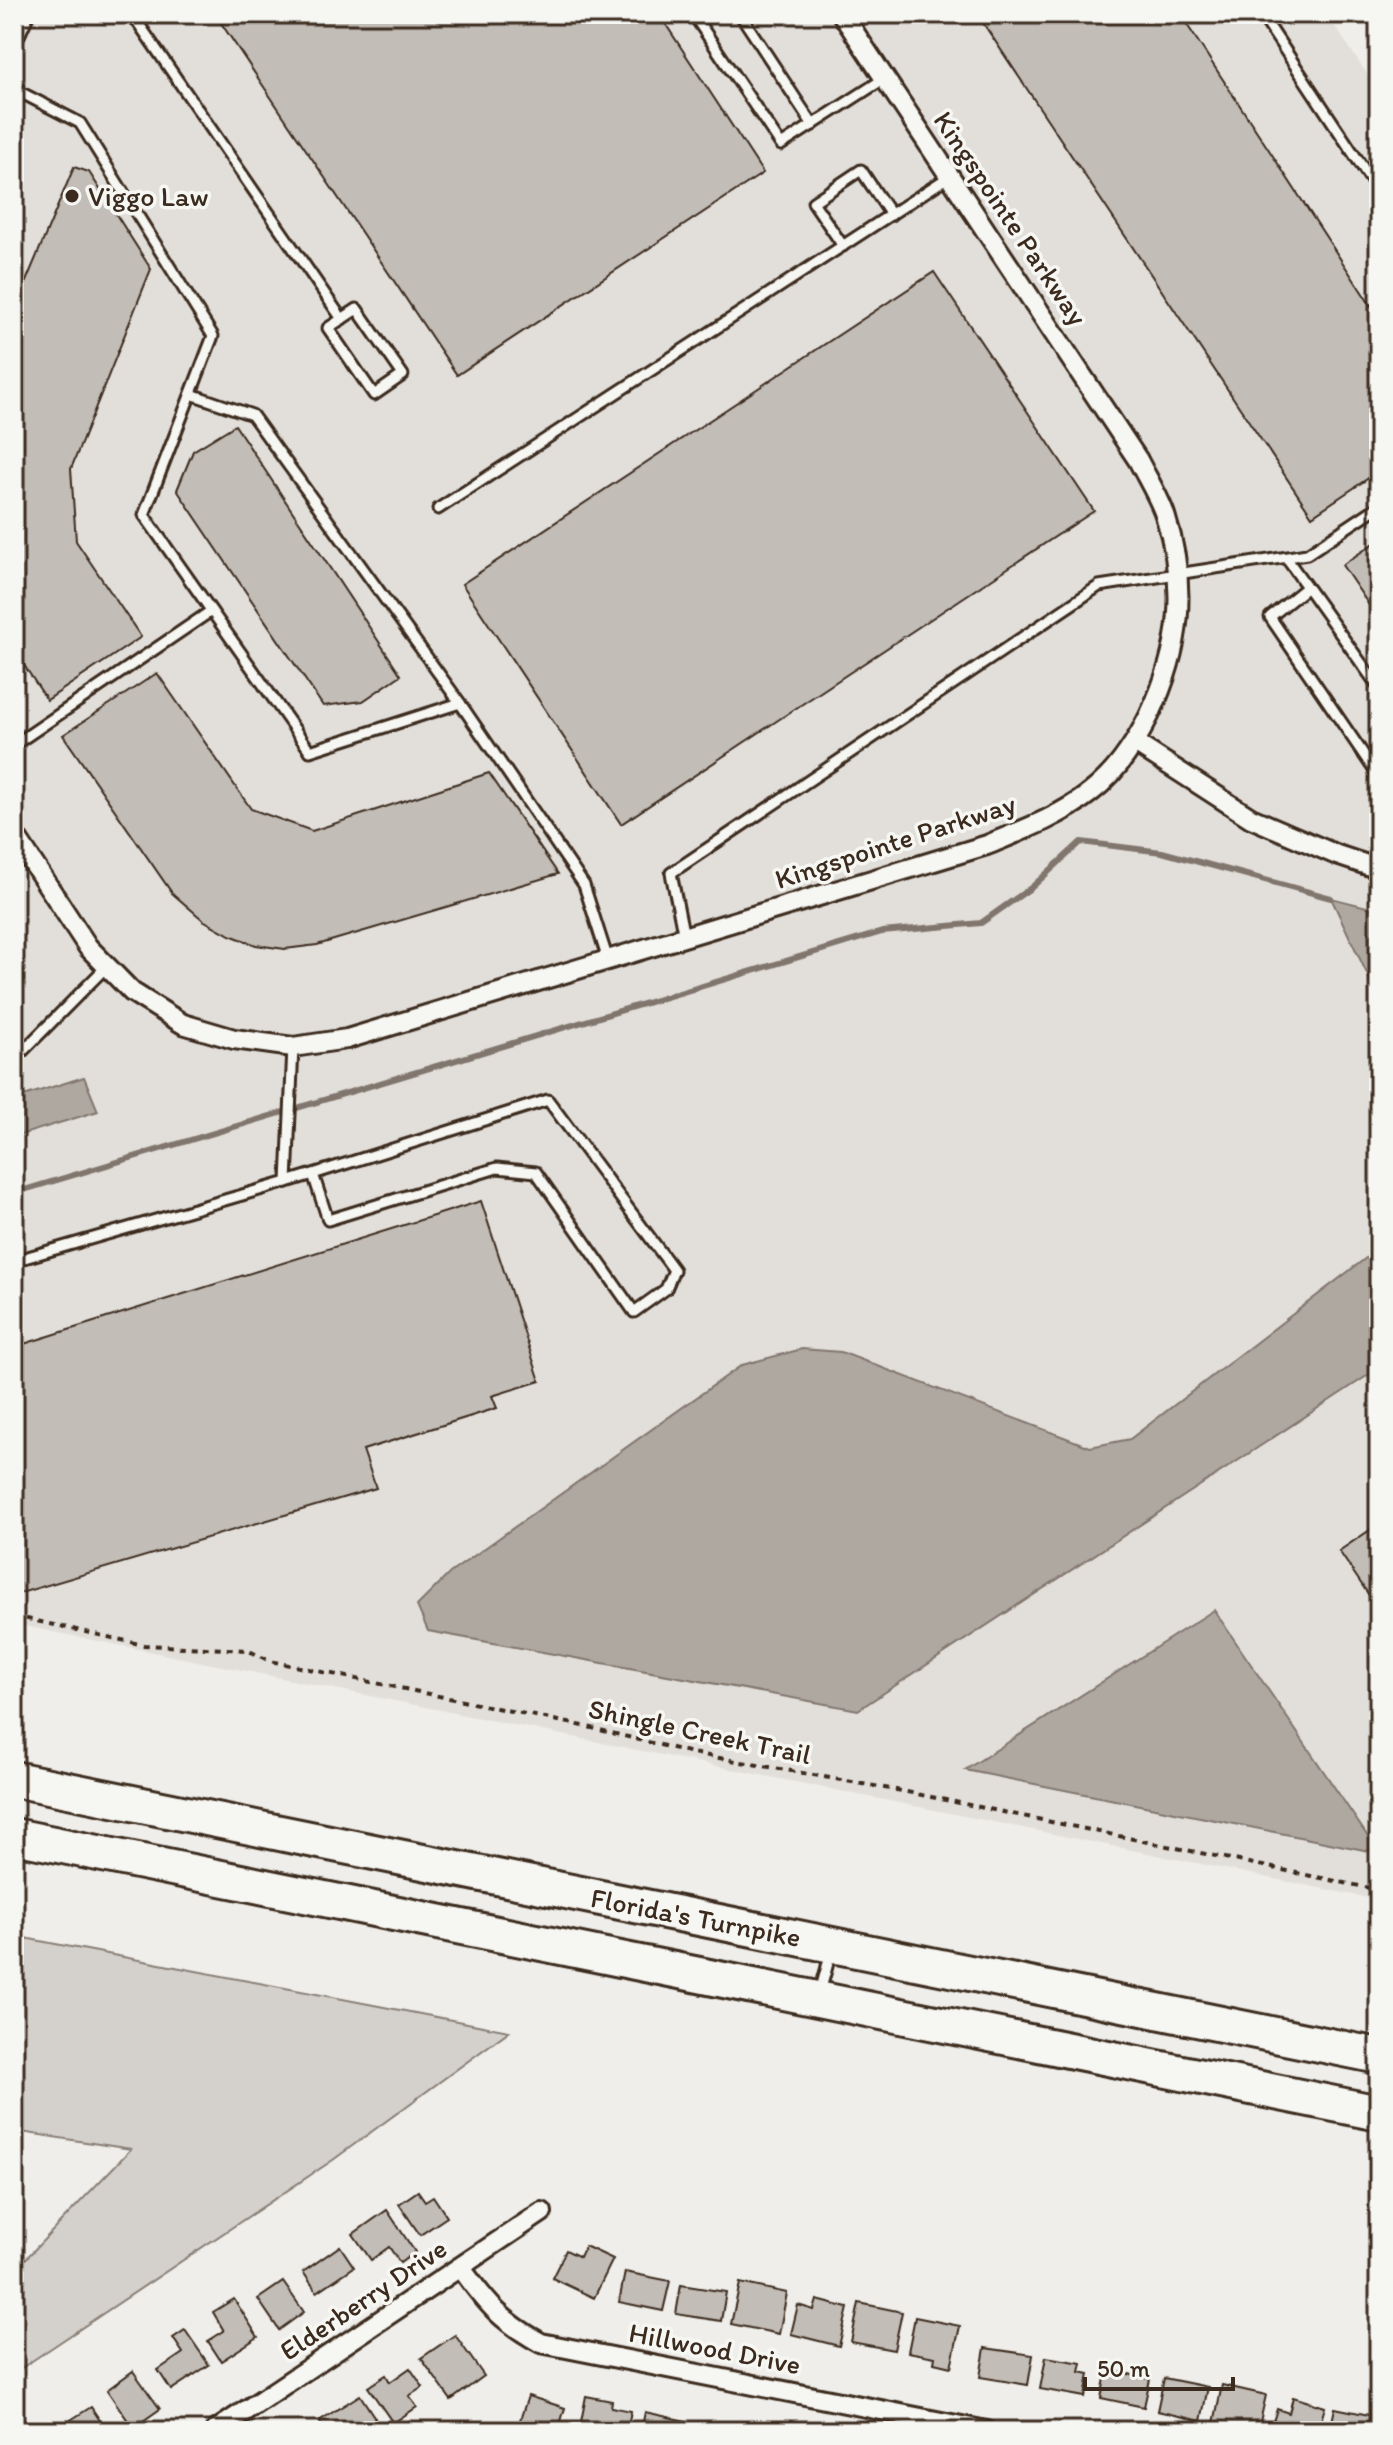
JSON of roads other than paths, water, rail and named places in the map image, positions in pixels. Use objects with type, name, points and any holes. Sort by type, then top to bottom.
[{"type":"highway","name":"Florida's Turnpike","points":[[14,1779],[1379,2056]]},
{"type":"highway","name":"Florida's Turnpike","points":[[14,1836],[1379,2113]]},
{"type":"street","points":[[14,36],[24,14]]},
{"type":"street","name":"Kingspointe Parkway","points":[[14,834],[88,947],[132,992],[183,1024],[234,1039],[293,1047],[347,1039],[987,845],[1046,821],[1092,791],[1135,743],[1163,686],[1179,623],[1177,574],[1164,514],[1138,460],[842,14]]},
{"type":"street","points":[[1135,743],[1251,818],[1337,855],[1379,869]]},
{"type":"street","name":"Elderberry Drive","points":[[215,2431],[542,2212]]},
{"type":"street","name":"Hillwood Drive","points":[[461,2268],[481,2296],[509,2325],[541,2343],[925,2424],[987,2431]]},
{"type":"lane","points":[[132,14],[342,319]]},
{"type":"lane","points":[[693,14],[781,145],[885,78]]},
{"type":"lane","points":[[740,14],[813,125]]},
{"type":"lane","points":[[1261,14],[1379,192]]},
{"type":"lane","points":[[14,89],[80,123],[213,336],[144,515],[310,751],[460,703]]},
{"type":"lane","points":[[843,246],[813,202],[861,170],[891,215]]},
{"type":"lane","points":[[438,509],[950,176]]},
{"type":"lane","points":[[357,309],[403,375],[374,395],[328,328],[342,319],[357,309]]},
{"type":"lane","points":[[191,394],[252,415],[460,703],[584,885],[608,960]]},
{"type":"lane","points":[[684,937],[671,873],[1099,586],[1307,554],[1379,506]]},
{"type":"lane","points":[[1287,559],[1379,688]]},
{"type":"lane","points":[[1306,588],[1270,617],[1379,777]]},
{"type":"lane","points":[[14,745],[211,611]]},
{"type":"lane","points":[[14,1060],[107,966]]},
{"type":"lane","points":[[287,1182],[293,1047]]},
{"type":"lane","points":[[14,1261],[287,1182],[548,1100],[674,1270],[666,1289],[634,1312],[536,1172],[497,1168],[328,1220],[313,1174]]},
{"type":"lane","points":[[818,2000],[833,1945]]},
{"type":"waterway","points":[[14,1193],[882,932],[981,923],[1032,887],[1081,842],[1162,852],[1331,898]]},
{"type":"place","name":"Viggo Law","points":[[72,196]]}]
